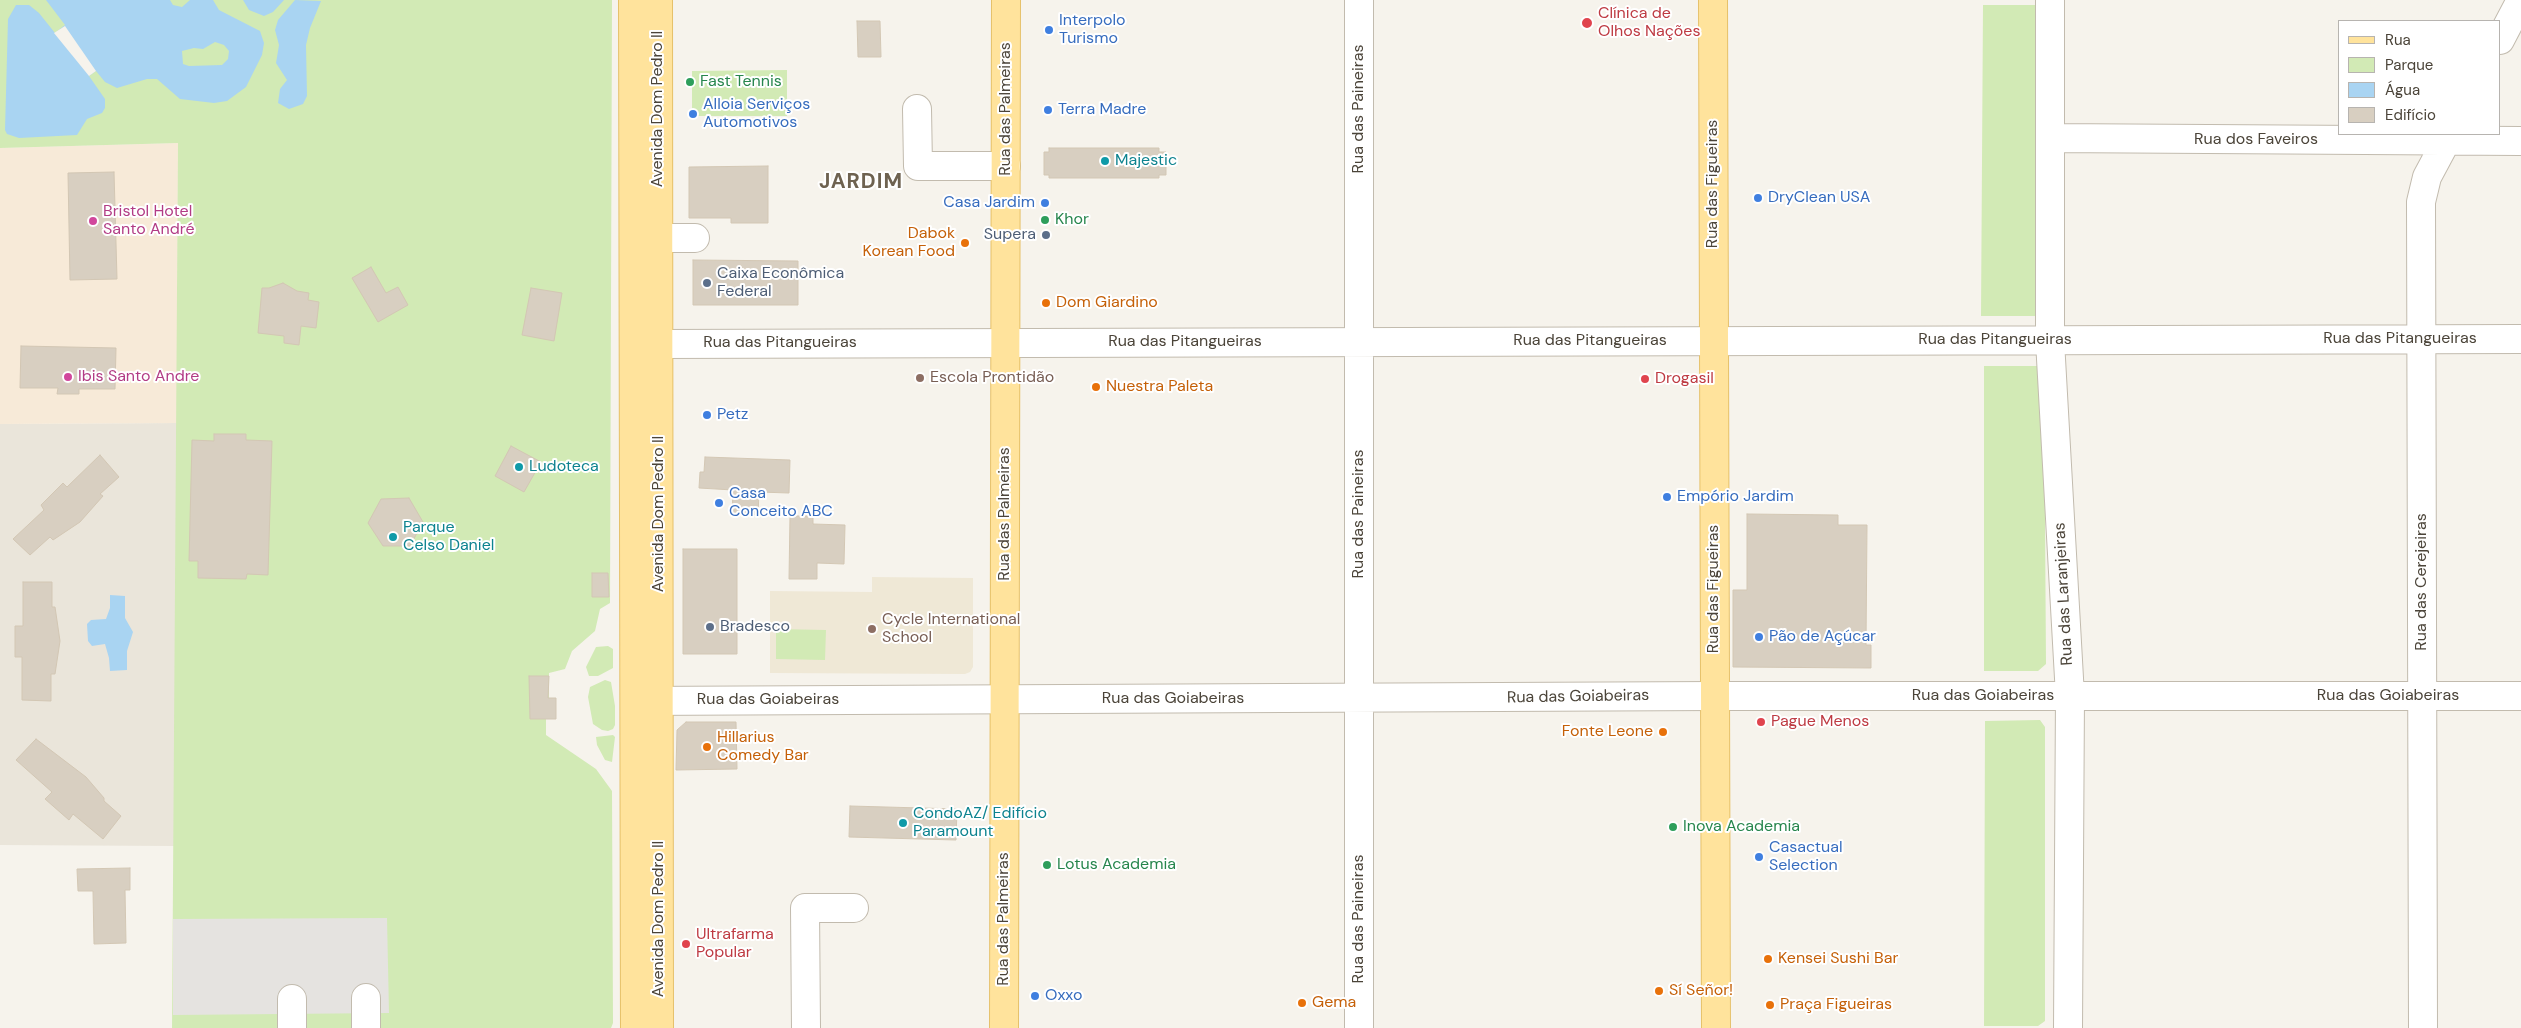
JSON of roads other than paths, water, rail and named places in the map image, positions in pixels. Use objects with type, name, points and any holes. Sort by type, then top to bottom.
[{"type":"main road","name":"Avenida Dom Pedro II","points":[[634,0],[647,701],[659,1028]]},
{"type":"main road","name":"Avenida Dom Pedro II","points":[[635,1028],[659,344],[658,0]]},
{"type":"main road","name":"Rua das Palmeiras","points":[[1004,1028],[1006,0]]},
{"type":"main road","name":"Rua das Figueiras","points":[[1713,0],[1716,1028]]},
{"type":"street","name":"Rua das Paineiras","points":[[1359,0],[1360,1028]]},
{"type":"street","name":"Rua das Laranjeiras","points":[[2050,0],[2050,341],[2070,696],[2068,1028]]},
{"type":"street","points":[[2501,38],[2521,0]]},
{"type":"street","points":[[917,110],[918,166],[1006,166]]},
{"type":"street","name":"Rua dos Faveiros","points":[[2051,138],[2448,137],[2521,142]]},
{"type":"street","name":"Rua das Cerejeiras","points":[[2423,1028],[2420,202],[2426,177],[2448,137]]},
{"type":"street","points":[[659,238],[695,238]]},
{"type":"street","name":"Rua das Pitangueiras","points":[[659,344],[2521,339]]},
{"type":"street","name":"Rua das Goiabeiras","points":[[647,701],[1359,700],[1714,696],[2521,696]]},
{"type":"street","points":[[806,1028],[804,908],[854,908]]},
{"type":"street","points":[[366,998],[366,1028]]},
{"type":"street","points":[[292,999],[292,1028]]},
{"type":"water","points":[[46,0],[170,0],[173,5],[182,7],[190,0],[213,0],[219,10],[260,31],[264,43],[262,55],[246,87],[227,101],[214,103],[180,99],[157,79],[147,79],[117,88],[105,82],[96,71],[89,76],[105,99],[105,108],[102,113],[87,119],[77,135],[19,138],[7,134],[5,130],[8,19],[16,5],[29,5],[39,13],[55,33],[65,25]],"holes":[[[215,42],[224,45],[229,51],[228,59],[222,65],[189,66],[183,64],[182,51],[194,48],[203,49]]]},
{"type":"water","points":[[243,0],[284,0],[273,12],[264,16],[249,10]]},
{"type":"water","points":[[295,0],[321,1],[310,28],[306,45],[307,96],[303,104],[289,109],[278,103],[280,89],[287,80],[276,63],[279,45],[275,30],[278,20]]},
{"type":"water","points":[[110,595],[125,596],[125,618],[133,632],[127,651],[127,670],[110,671],[105,644],[92,646],[88,641],[87,624],[91,620],[106,619],[110,608]]},
{"type":"place","name":"Clínica de Olhos Nações","points":[[1587,23]]},
{"type":"place","name":"Interpolo Turismo","points":[[1049,30]]},
{"type":"place","name":"Fast Tennis","points":[[690,82]]},
{"type":"place","name":"Terra Madre","points":[[1048,110]]},
{"type":"place","name":"Alloia Serviços Automotivos","points":[[693,114]]},
{"type":"place","name":"Majestic","points":[[1105,161]]},
{"type":"place","name":"DryClean USA","points":[[1758,198]]},
{"type":"place","name":"Casa Jardim","points":[[1045,203]]},
{"type":"place","name":"Khor","points":[[1045,220]]},
{"type":"place","name":"Bristol Hotel Santo André","points":[[93,221]]},
{"type":"place","name":"Supera","points":[[1046,235]]},
{"type":"place","name":"Dabok Korean Food","points":[[965,243]]},
{"type":"place","name":"Caixa Econômica Federal","points":[[707,283]]},
{"type":"place","name":"Dom Giardino","points":[[1046,303]]},
{"type":"place","name":"Ibis Santo Andre","points":[[68,377]]},
{"type":"place","name":"Escola Prontidão","points":[[920,378]]},
{"type":"place","name":"Drogasil","points":[[1645,379]]},
{"type":"place","name":"Nuestra Paleta","points":[[1096,387]]},
{"type":"place","name":"Petz","points":[[707,415]]},
{"type":"place","name":"Ludoteca","points":[[519,467]]},
{"type":"place","name":"Empório Jardim","points":[[1667,497]]},
{"type":"place","name":"Casa Conceito ABC","points":[[719,503]]},
{"type":"place","name":"Parque Celso Daniel","points":[[393,537]]},
{"type":"place","name":"Bradesco","points":[[710,627]]},
{"type":"place","name":"Cycle International School","points":[[872,629]]},
{"type":"place","name":"Pão de Açúcar","points":[[1759,637]]},
{"type":"place","name":"Pague Menos","points":[[1761,722]]},
{"type":"place","name":"Fonte Leone","points":[[1663,732]]},
{"type":"place","name":"Hillarius Comedy Bar","points":[[707,747]]},
{"type":"place","name":"CondoAZ/ Edifício Paramount","points":[[903,823]]},
{"type":"place","name":"Inova Academia","points":[[1673,827]]},
{"type":"place","name":"Casactual Selection","points":[[1759,857]]},
{"type":"place","name":"Lotus Academia","points":[[1047,865]]},
{"type":"place","name":"Ultrafarma Popular","points":[[686,944]]},
{"type":"place","name":"Kensei Sushi Bar","points":[[1768,959]]},
{"type":"place","name":"Sí Señor!","points":[[1659,991]]},
{"type":"place","name":"Oxxo","points":[[1035,996]]},
{"type":"place","name":"Gema","points":[[1302,1003]]},
{"type":"place","name":"Praça Figueiras","points":[[1770,1005]]},
{"type":"district","name":"JARDIM","points":[[861,182]]}]
